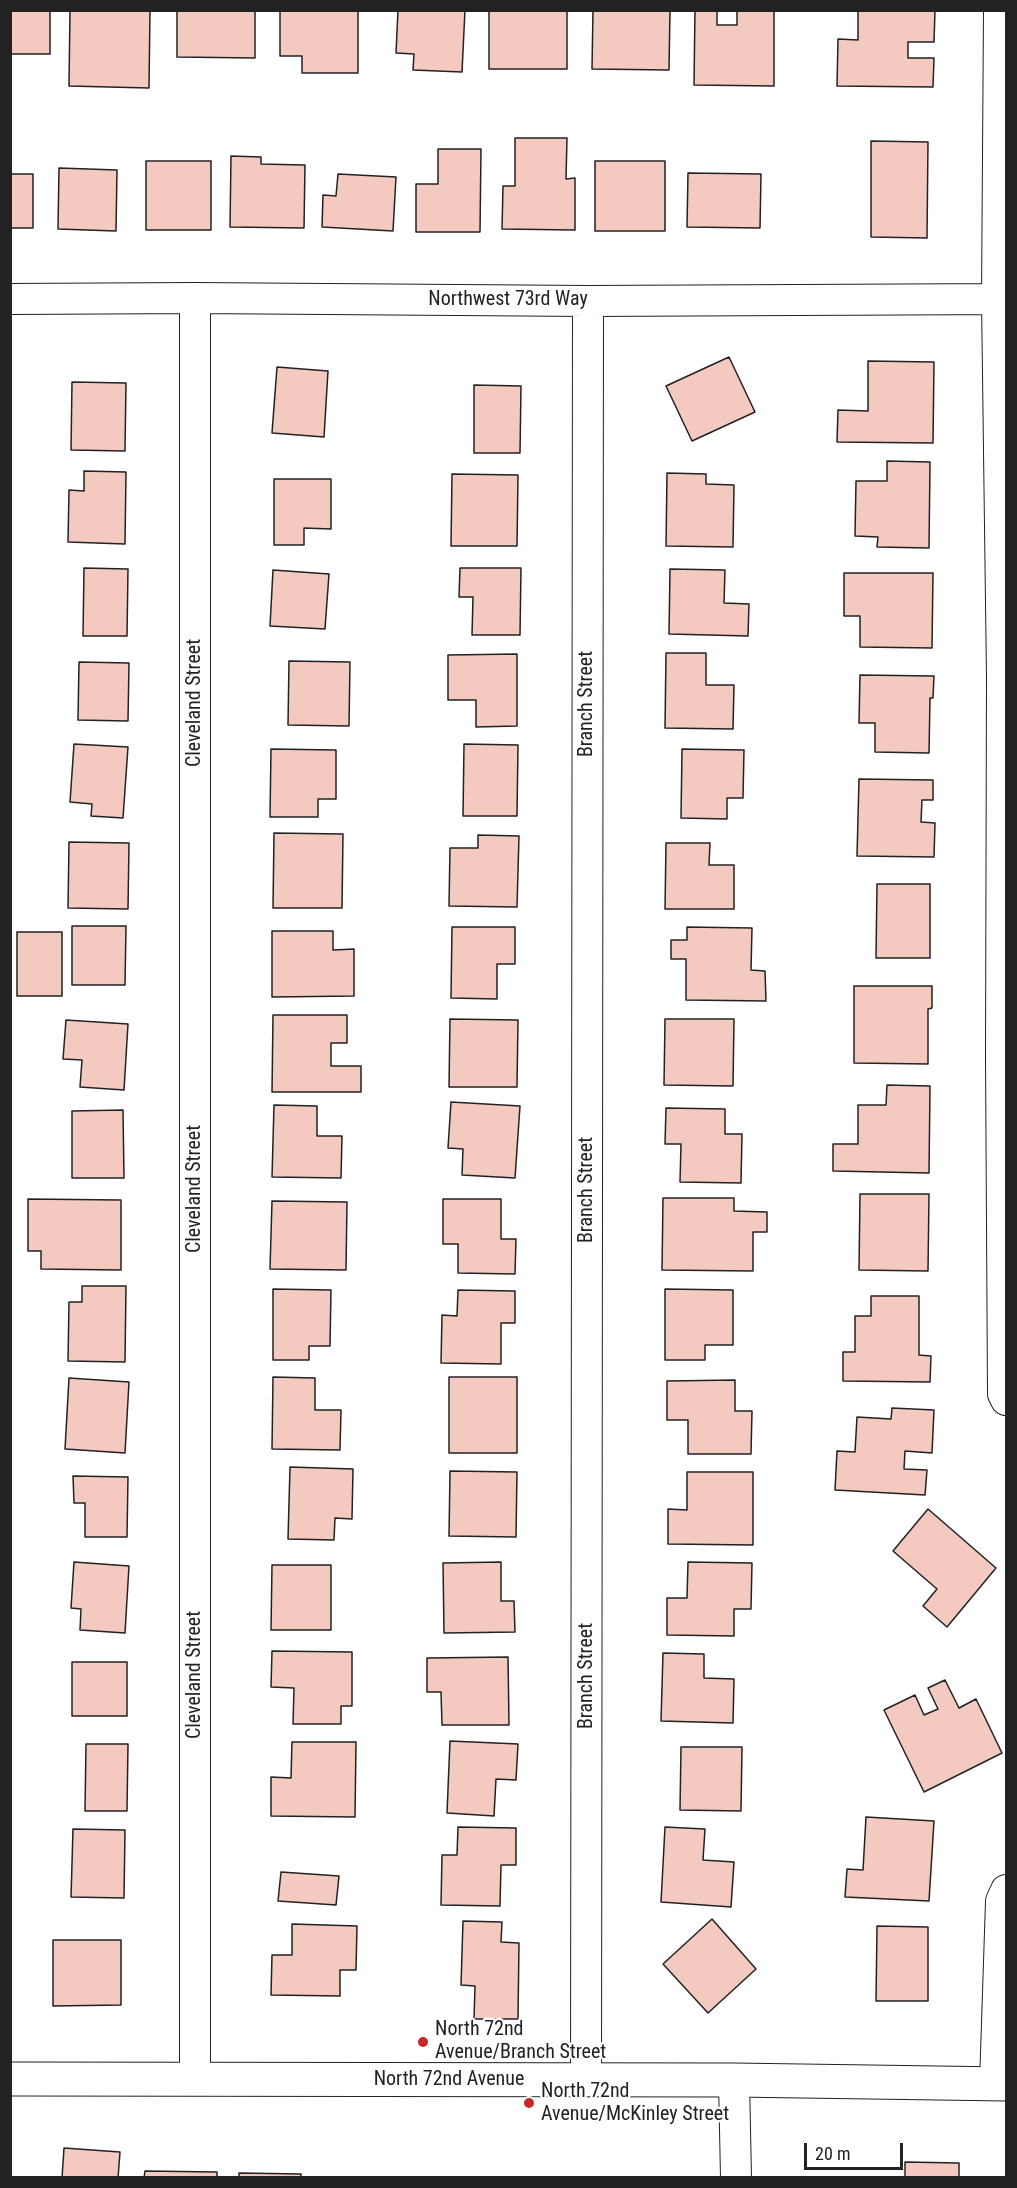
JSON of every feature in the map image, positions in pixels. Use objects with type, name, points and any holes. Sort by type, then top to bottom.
[{"type":"street","points":[[999,10],[1004,678],[1004,1394],[1006,1400]]},
{"type":"street","name":"Cleveland Street","points":[[195,298],[195,2079]]},
{"type":"street","name":"Northwest 73rd Way","points":[[10,299],[588,301],[1002,299]]},
{"type":"street","name":"Branch Street","points":[[586,2080],[588,301]]},
{"type":"street","points":[[1001,2084],[1001,1901],[1006,1890]]},
{"type":"street","name":"North 72nd Avenue","points":[[10,2079],[734,2080],[1001,2084]]},
{"type":"street","points":[[734,2080],[736,2178]]},
{"type":"building","points":[[10,10],[50,10],[50,54],[10,54]]},
{"type":"building","points":[[70,10],[150,10],[149,88],[69,86]]},
{"type":"building","points":[[177,10],[255,10],[255,58],[177,57]]},
{"type":"building","points":[[280,10],[358,10],[358,73],[302,73],[302,56],[280,56]]},
{"type":"building","points":[[398,10],[465,10],[462,72],[413,70],[414,54],[396,53]]},
{"type":"building","points":[[567,10],[567,69],[489,69],[489,11]]},
{"type":"building","points":[[593,10],[670,10],[669,70],[592,69]]},
{"type":"building","points":[[695,10],[717,10],[717,25],[737,25],[737,10],[774,10],[774,86],[694,85]]},
{"type":"building","points":[[858,10],[935,10],[934,42],[908,42],[908,58],[934,58],[933,87],[837,86],[838,39],[858,40]]},
{"type":"building","points":[[515,138],[567,138],[566,179],[575,178],[575,230],[502,229],[503,186],[515,186]]},
{"type":"building","points":[[871,141],[928,142],[927,238],[871,237]]},
{"type":"building","points":[[438,149],[481,149],[480,232],[416,232],[416,184],[438,184]]},
{"type":"building","points":[[231,156],[261,157],[261,164],[305,165],[304,228],[230,227]]},
{"type":"building","points":[[146,161],[211,161],[211,230],[146,230]]},
{"type":"building","points":[[595,161],[665,161],[665,231],[595,231]]},
{"type":"building","points":[[59,168],[117,170],[116,231],[58,229]]},
{"type":"building","points":[[688,173],[761,174],[760,228],[687,227]]},
{"type":"building","points":[[10,174],[33,174],[33,228],[10,228]]},
{"type":"building","points":[[338,174],[396,177],[393,231],[322,227],[323,195],[336,196]]},
{"type":"building","points":[[729,357],[755,412],[692,441],[666,386]]},
{"type":"building","points":[[868,361],[934,362],[933,443],[837,442],[838,410],[868,411]]},
{"type":"building","points":[[277,367],[328,371],[324,437],[272,433]]},
{"type":"building","points":[[72,382],[126,383],[125,451],[71,450]]},
{"type":"building","points":[[474,385],[521,386],[520,453],[474,453]]},
{"type":"building","points":[[887,461],[930,462],[929,548],[877,547],[878,537],[855,536],[856,481],[887,481]]},
{"type":"building","points":[[84,471],[126,472],[125,544],[68,542],[69,490],[84,491]]},
{"type":"building","points":[[667,473],[706,474],[706,484],[734,485],[733,547],[666,546]]},
{"type":"building","points":[[452,474],[518,475],[517,546],[451,546]]},
{"type":"building","points":[[274,479],[331,479],[331,529],[304,528],[304,545],[274,545]]},
{"type":"building","points":[[84,568],[128,569],[127,636],[83,636]]},
{"type":"building","points":[[460,568],[521,568],[520,635],[472,635],[473,597],[459,597]]},
{"type":"building","points":[[670,569],[725,570],[724,603],[749,604],[748,636],[669,634]]},
{"type":"building","points":[[273,570],[329,574],[325,629],[270,626]]},
{"type":"building","points":[[844,573],[933,573],[932,648],[860,647],[860,616],[844,616]]},
{"type":"building","points":[[666,653],[706,653],[706,685],[734,685],[733,729],[665,728]]},
{"type":"building","points":[[517,654],[517,726],[476,727],[476,700],[448,700],[448,655]]},
{"type":"building","points":[[289,661],[350,662],[349,726],[288,725]]},
{"type":"building","points":[[79,662],[129,663],[128,721],[78,720]]},
{"type":"building","points":[[860,675],[934,676],[933,698],[930,698],[929,753],[875,752],[875,723],[859,723]]},
{"type":"building","points":[[74,744],[128,747],[123,818],[91,816],[92,804],[70,802]]},
{"type":"building","points":[[464,744],[518,745],[517,816],[463,816]]},
{"type":"building","points":[[271,749],[336,750],[336,799],[318,799],[318,817],[270,817]]},
{"type":"building","points":[[682,749],[744,750],[743,798],[727,798],[727,819],[681,818]]},
{"type":"building","points":[[859,779],[933,780],[933,800],[922,800],[921,822],[935,823],[934,857],[857,856]]},
{"type":"building","points":[[274,833],[343,834],[342,908],[273,908]]},
{"type":"building","points":[[478,835],[519,836],[517,907],[449,906],[450,848],[478,848]]},
{"type":"building","points":[[69,842],[129,843],[128,909],[68,908]]},
{"type":"building","points":[[666,843],[710,843],[709,865],[734,865],[734,909],[665,909]]},
{"type":"building","points":[[877,884],[930,884],[930,958],[876,958]]},
{"type":"building","points":[[72,926],[126,926],[125,985],[72,985]]},
{"type":"building","points":[[452,927],[515,927],[515,964],[497,964],[497,999],[451,998]]},
{"type":"building","points":[[687,927],[752,928],[751,970],[765,971],[766,1001],[686,1000],[686,959],[671,959],[671,940],[687,940]]},
{"type":"building","points":[[272,931],[333,931],[333,950],[354,949],[354,996],[272,997]]},
{"type":"building","points":[[17,932],[62,932],[62,996],[17,996]]},
{"type":"building","points":[[854,986],[932,986],[932,1008],[928,1009],[928,1064],[854,1063]]},
{"type":"building","points":[[273,1015],[347,1015],[347,1043],[331,1043],[331,1066],[361,1066],[361,1092],[272,1092]]},
{"type":"building","points":[[450,1019],[518,1020],[517,1087],[449,1087]]},
{"type":"building","points":[[665,1019],[734,1019],[733,1086],[664,1085]]},
{"type":"building","points":[[66,1020],[128,1024],[124,1090],[80,1087],[82,1060],[63,1059]]},
{"type":"building","points":[[887,1085],[930,1086],[929,1173],[833,1171],[833,1144],[858,1144],[858,1105],[886,1105]]},
{"type":"building","points":[[451,1102],[520,1106],[515,1178],[462,1175],[463,1149],[448,1148]]},
{"type":"building","points":[[274,1105],[317,1106],[317,1136],[342,1136],[341,1178],[272,1177]]},
{"type":"building","points":[[666,1108],[725,1109],[725,1134],[742,1134],[741,1183],[680,1182],[681,1144],[665,1144]]},
{"type":"building","points":[[123,1110],[124,1178],[72,1178],[72,1111]]},
{"type":"building","points":[[860,1194],[929,1194],[928,1271],[859,1270]]},
{"type":"building","points":[[663,1198],[734,1198],[734,1211],[767,1212],[767,1232],[753,1232],[753,1271],[662,1270]]},
{"type":"building","points":[[28,1199],[121,1200],[121,1270],[41,1269],[41,1251],[28,1251]]},
{"type":"building","points":[[443,1199],[501,1199],[501,1239],[516,1239],[515,1274],[458,1273],[458,1244],[443,1244]]},
{"type":"building","points":[[272,1201],[347,1202],[346,1270],[270,1269]]},
{"type":"building","points":[[82,1286],[126,1286],[125,1362],[68,1361],[69,1302],[82,1302]]},
{"type":"building","points":[[273,1289],[331,1290],[330,1346],[309,1346],[309,1360],[273,1360]]},
{"type":"building","points":[[665,1289],[733,1290],[733,1345],[705,1345],[705,1360],[665,1360]]},
{"type":"building","points":[[458,1290],[515,1291],[515,1323],[501,1323],[501,1364],[441,1363],[442,1315],[457,1316]]},
{"type":"building","points":[[871,1296],[919,1296],[919,1355],[931,1356],[930,1382],[843,1381],[843,1352],[855,1352],[855,1316],[871,1316]]},
{"type":"building","points":[[273,1377],[315,1378],[315,1410],[341,1410],[340,1450],[272,1449]]},
{"type":"building","points":[[449,1377],[517,1377],[517,1453],[449,1453]]},
{"type":"building","points":[[69,1378],[129,1382],[125,1453],[65,1449]]},
{"type":"building","points":[[735,1380],[735,1411],[752,1411],[751,1454],[688,1454],[688,1420],[667,1420],[667,1381]]},
{"type":"building","points":[[892,1408],[934,1410],[932,1453],[905,1451],[904,1469],[927,1470],[925,1495],[835,1490],[837,1451],[855,1452],[857,1417],[891,1419]]},
{"type":"building","points":[[290,1467],[353,1469],[352,1519],[335,1518],[334,1540],[288,1539]]},
{"type":"building","points":[[450,1471],[517,1472],[516,1537],[449,1536]]},
{"type":"building","points":[[687,1472],[753,1472],[753,1545],[668,1544],[668,1509],[687,1510]]},
{"type":"building","points":[[73,1476],[128,1477],[127,1537],[85,1537],[85,1503],[74,1503]]},
{"type":"building","points":[[928,1509],[996,1568],[947,1627],[923,1606],[937,1589],[893,1551]]},
{"type":"building","points":[[74,1562],[129,1566],[125,1633],[80,1630],[81,1609],[71,1608]]},
{"type":"building","points":[[501,1562],[501,1601],[514,1601],[515,1632],[444,1633],[443,1563]]},
{"type":"building","points":[[688,1562],[752,1563],[751,1609],[734,1609],[734,1636],[667,1635],[667,1598],[687,1598]]},
{"type":"building","points":[[272,1565],[331,1565],[331,1630],[271,1630]]},
{"type":"building","points":[[272,1651],[352,1652],[352,1706],[341,1706],[341,1724],[293,1724],[294,1688],[271,1687]]},
{"type":"building","points":[[663,1653],[704,1654],[704,1678],[734,1679],[733,1723],[661,1721]]},
{"type":"building","points":[[508,1657],[509,1725],[442,1725],[441,1692],[427,1692],[427,1658]]},
{"type":"building","points":[[72,1662],[127,1662],[127,1716],[72,1716]]},
{"type":"building","points":[[945,1680],[959,1708],[976,1699],[1002,1753],[924,1792],[884,1710],[915,1695],[924,1715],[938,1709],[928,1688]]},
{"type":"building","points":[[450,1741],[518,1744],[516,1780],[496,1779],[494,1816],[447,1813]]},
{"type":"building","points":[[292,1742],[356,1742],[355,1817],[271,1816],[271,1777],[291,1778]]},
{"type":"building","points":[[86,1744],[128,1744],[127,1811],[85,1811]]},
{"type":"building","points":[[681,1747],[742,1747],[741,1811],[680,1810]]},
{"type":"building","points":[[866,1817],[934,1821],[929,1901],[845,1897],[847,1869],[863,1870]]},
{"type":"building","points":[[458,1827],[516,1828],[516,1865],[501,1865],[500,1906],[441,1905],[442,1855],[457,1855]]},
{"type":"building","points":[[665,1827],[705,1829],[703,1860],[734,1862],[731,1907],[661,1902]]},
{"type":"building","points":[[73,1829],[125,1830],[124,1898],[71,1897]]},
{"type":"building","points":[[281,1872],[339,1876],[336,1905],[278,1901]]},
{"type":"building","points":[[712,1919],[756,1969],[708,2013],[663,1964]]},
{"type":"building","points":[[463,1921],[502,1922],[501,1942],[519,1943],[518,2019],[474,2019],[475,1986],[461,1985]]},
{"type":"building","points":[[292,1924],[357,1926],[356,1970],[340,1970],[340,1996],[271,1995],[272,1955],[292,1955]]},
{"type":"building","points":[[877,1926],[928,1927],[928,2001],[876,2001]]},
{"type":"building","points":[[53,1940],[121,1940],[121,2005],[53,2006]]},
{"type":"building","points":[[64,2148],[120,2152],[118,2178],[62,2178]]},
{"type":"building","points":[[905,2162],[959,2163],[959,2178],[905,2178]]},
{"type":"building","points":[[145,2171],[217,2172],[217,2178],[144,2178]]},
{"type":"building","points":[[239,2173],[301,2174],[301,2178],[239,2178]]},
{"type":"place","name":"North 72nd Avenue/Branch Street","points":[[423,2042]]},
{"type":"place","name":"North 72nd Avenue/McKinley Street","points":[[529,2103]]}]
